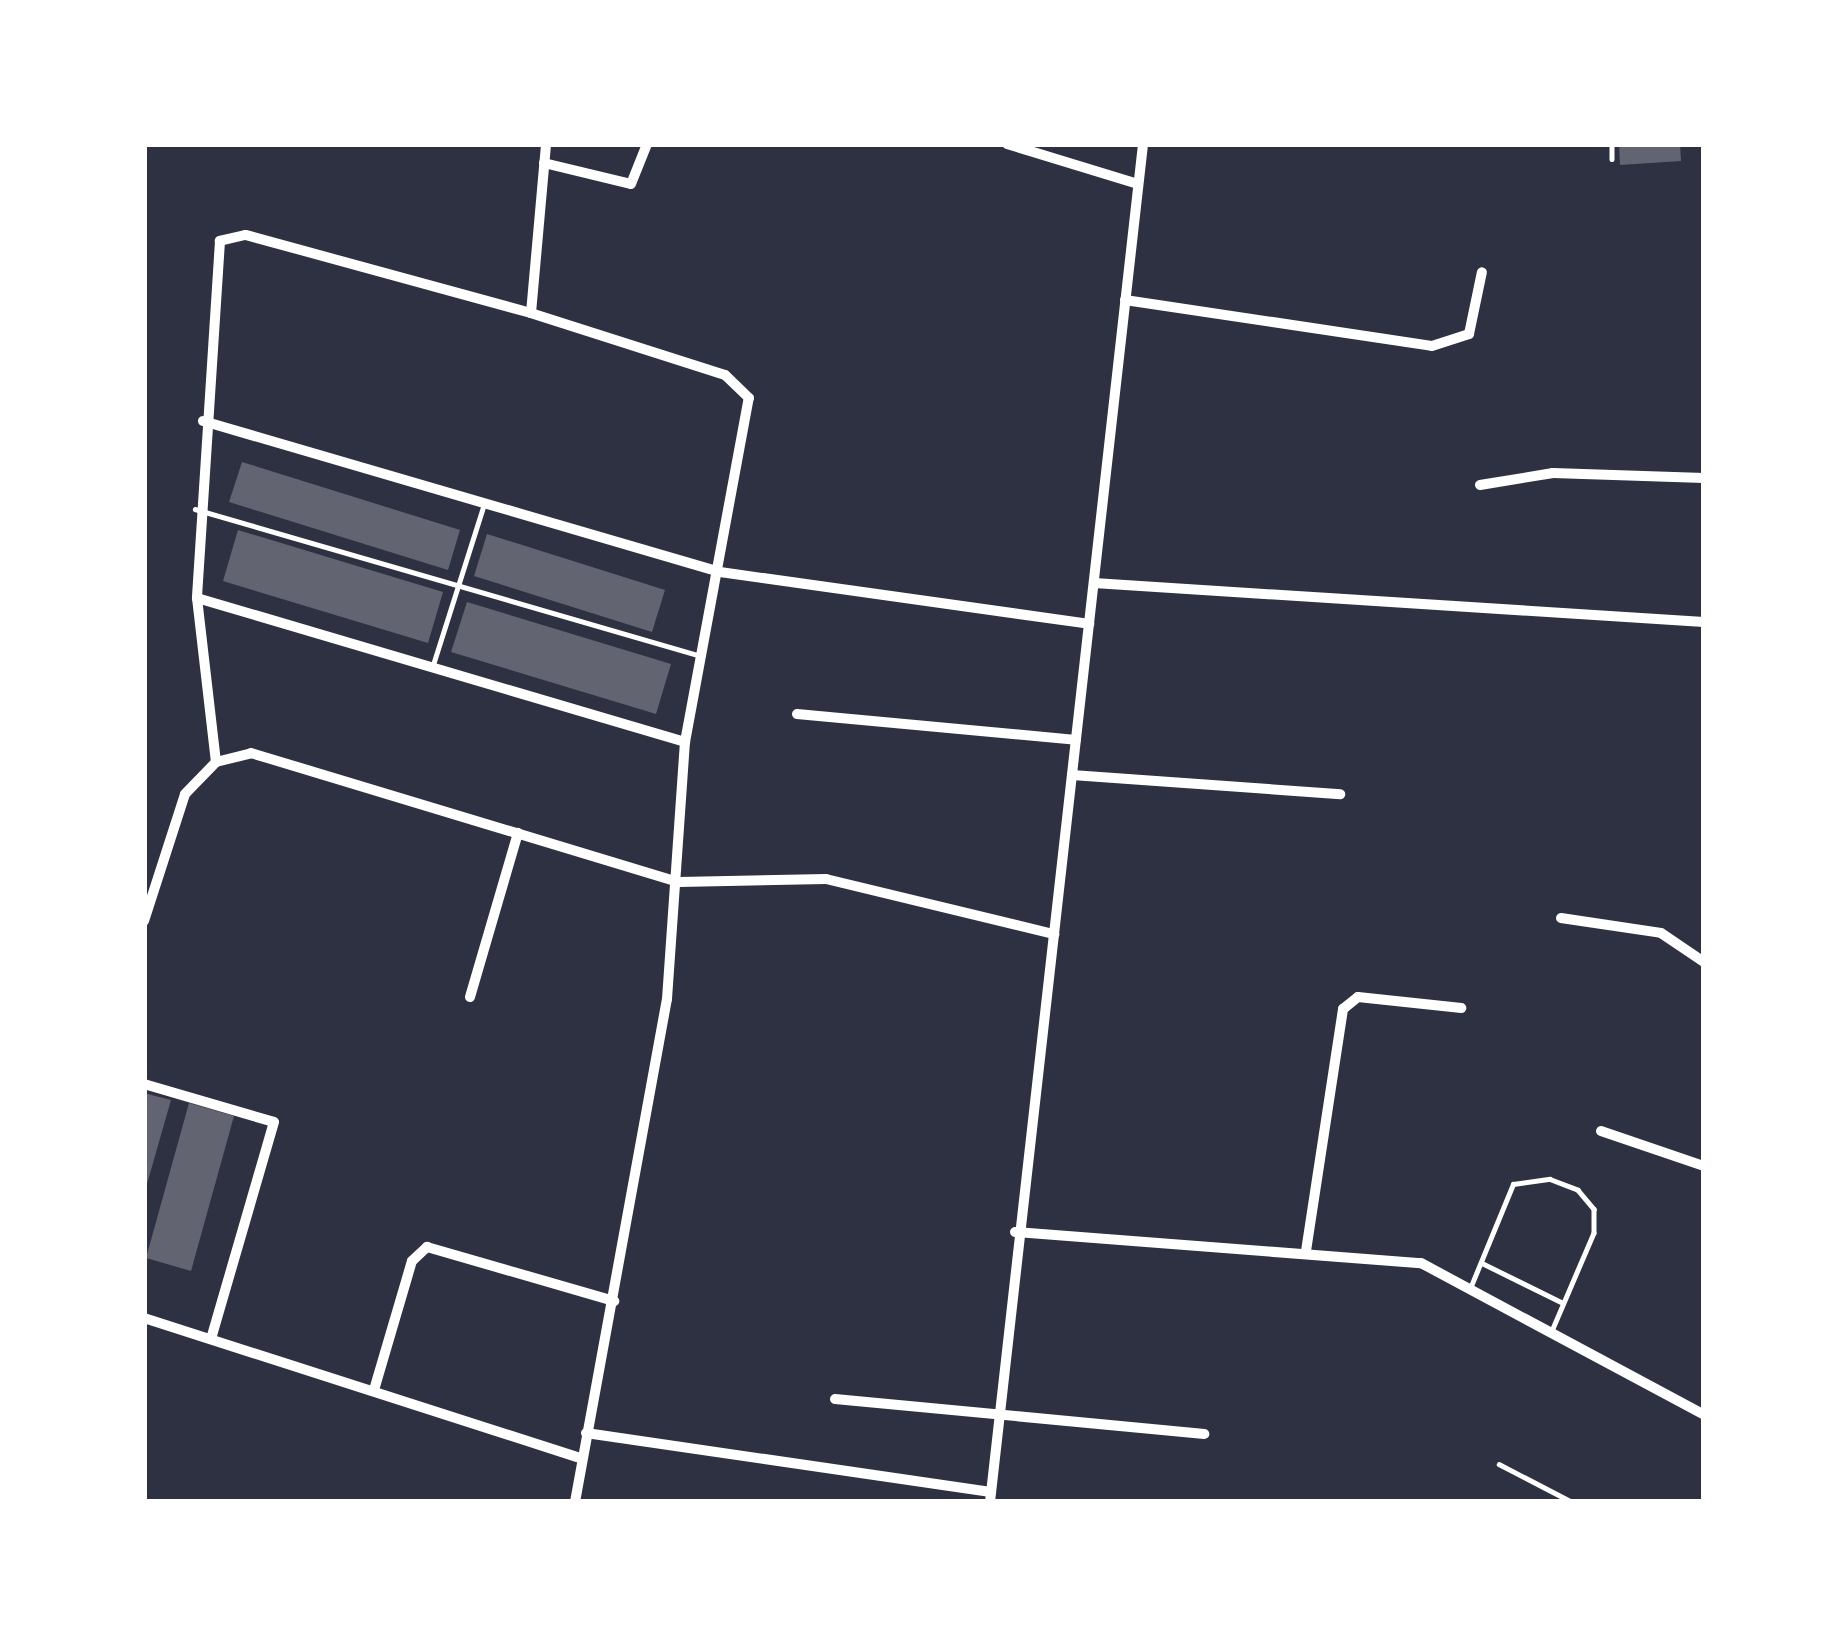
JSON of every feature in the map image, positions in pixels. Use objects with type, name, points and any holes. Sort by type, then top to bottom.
[{"type":"street","points":[[531,313],[546,144]]},
{"type":"street","points":[[544,163],[631,184],[646,144]]},
{"type":"street","points":[[1007,144],[1138,184]]},
{"type":"street","points":[[586,1433],[990,1497],[1015,1232],[1054,934],[1142,144]]},
{"type":"street","points":[[216,762],[197,598],[194,509],[214,253],[228,237],[531,313],[744,390],[752,411],[685,742],[679,882],[614,1301],[575,1502]]},
{"type":"street","points":[[1125,300],[1432,346],[1476,323],[1482,272]]},
{"type":"street","points":[[203,421],[720,572],[1089,624]]},
{"type":"street","points":[[1480,485],[1553,472],[1704,478]]},
{"type":"street","points":[[1094,583],[1704,622]]},
{"type":"street","points":[[197,598],[685,742]]},
{"type":"street","points":[[797,714],[1076,740]]},
{"type":"street","points":[[144,921],[173,817],[216,762],[250,753],[679,882],[826,879],[1054,934]]},
{"type":"street","points":[[1072,776],[1340,794]]},
{"type":"street","points":[[470,997],[518,833]]},
{"type":"street","points":[[1562,918],[1661,933],[1704,962]]},
{"type":"street","points":[[1306,1251],[1343,1009],[1358,998],[1461,1007]]},
{"type":"street","points":[[144,1084],[274,1122],[211,1339]]},
{"type":"street","points":[[1601,1131],[1704,1166]]},
{"type":"street","points":[[1015,1232],[1421,1263],[1704,1415]]},
{"type":"street","points":[[374,1390],[412,1261],[427,1247],[614,1301]]},
{"type":"street","points":[[144,1318],[582,1459]]},
{"type":"street","points":[[835,1399],[997,1420],[1204,1434]]},
{"type":"lane","points":[[1612,144],[1612,159]]},
{"type":"lane","points":[[432,668],[484,501]]},
{"type":"lane","points":[[194,509],[701,656]]},
{"type":"lane","points":[[1471,1286],[1513,1184],[1578,1190],[1596,1222],[1552,1331]]},
{"type":"lane","points":[[1480,1262],[1563,1304]]},
{"type":"lane","points":[[1499,1464],[1572,1502]]},
{"type":"building","points":[[1619,144],[1680,144],[1681,161],[1620,165]]},
{"type":"building","points":[[242,462],[460,530],[448,570],[229,502]]},
{"type":"building","points":[[238,530],[443,592],[428,643],[223,581]]},
{"type":"building","points":[[487,534],[665,590],[652,632],[474,576]]},
{"type":"building","points":[[467,602],[671,664],[656,714],[451,652]]},
{"type":"building","points":[[144,1093],[171,1100],[145,1191],[144,1191]]},
{"type":"building","points":[[189,1103],[234,1116],[191,1271],[146,1258]]}]
